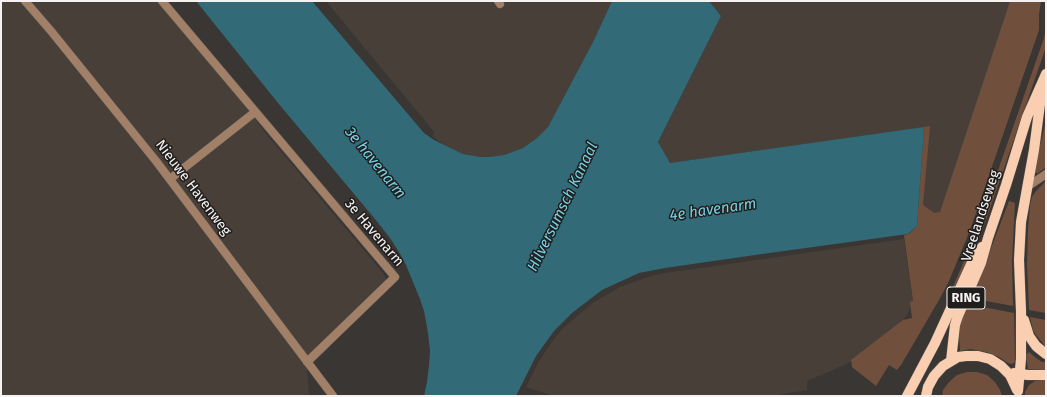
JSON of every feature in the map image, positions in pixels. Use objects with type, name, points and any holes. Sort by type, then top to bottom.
[{"type":"main road","name":"Vreelandseweg","points":[[1018,394],[1021,359],[1019,260],[1021,222],[1045,78]]},
{"type":"main road","name":"Vreelandseweg","points":[[1018,394],[1010,374],[990,359],[978,356],[966,356],[951,360],[954,331],[958,316],[981,263],[1027,117],[1045,78]]},
{"type":"main road","points":[[907,396],[935,343],[974,260],[988,238]]},
{"type":"main road","name":"RING","points":[[1021,312],[1029,336],[1036,346],[1046,354]]},
{"type":"main road","points":[[918,396],[927,392],[934,376],[942,366],[951,360]]},
{"type":"main road","name":"RING","points":[[1006,370],[1019,374],[1046,375]]},
{"type":"street","name":"Nieuwe Havenweg","points":[[25,1],[170,179],[333,396]]},
{"type":"street","name":"3e Havenarm","points":[[162,1],[395,277],[307,362]]},
{"type":"street","points":[[170,179],[255,112]]},
{"type":"street","points":[[1027,187],[1046,174]]},
{"type":"shaded area","points":[[1,1],[160,1],[247,106],[262,129],[383,273],[386,279],[386,286],[324,343],[328,349],[307,369],[309,396],[1,396]]},
{"type":"shaded area","points":[[326,1],[612,1],[594,40],[548,127],[537,138],[523,148],[504,155],[481,157],[463,154],[447,147],[432,136],[435,133]]},
{"type":"shaded area","points":[[709,1],[1010,1],[935,230],[921,231],[927,127],[670,163],[658,143],[721,16]]},
{"type":"shaded area","points":[[1010,1],[1041,1],[1039,30],[975,216],[949,281],[939,300],[901,365],[897,370],[889,365],[876,386],[852,367],[851,360],[903,320],[912,318],[910,302],[913,301],[904,235],[909,234],[917,226],[924,127],[930,126],[923,205],[934,213],[940,212]]},
{"type":"shaded area","points":[[1046,27],[1046,47],[985,223],[954,295],[951,291],[979,225],[1044,38]]},
{"type":"shaded area","points":[[1046,121],[1046,167],[1036,173],[1035,166]]},
{"type":"shaded area","points":[[1046,181],[1046,313],[1029,310],[1027,264],[1030,205],[1032,197],[1036,191]]},
{"type":"shaded area","points":[[1009,201],[1015,203],[1012,261],[1013,306],[970,298],[987,259]]},
{"type":"shaded area","points":[[904,239],[913,302],[907,315],[891,335],[867,353],[807,381],[807,390],[772,396],[554,396],[526,387],[539,361],[563,328],[594,302],[620,287],[651,276],[665,273]]},
{"type":"shaded area","points":[[967,304],[1014,313],[1014,363],[1008,363],[999,357],[986,352],[970,349],[960,351],[959,335],[961,319]]},
{"type":"shaded area","points":[[1030,317],[1046,320],[1046,347],[1033,330]]},
{"type":"shaded area","points":[[1029,352],[1042,362],[1046,362],[1046,370],[1028,369],[1026,355]]},
{"type":"shaded area","points":[[967,372],[977,372],[987,375],[995,382],[1002,396],[942,396],[943,390],[949,382],[957,375]]},
{"type":"shaded area","points":[[1046,379],[1046,396],[1025,396],[1025,392],[1029,385],[1035,381]]},
{"type":"water","points":[[196,1],[312,1],[424,133],[434,140],[463,154],[490,157],[504,155],[523,148],[537,138],[548,127],[594,40],[612,1],[709,1],[721,16],[658,142],[670,163],[924,127],[917,226],[908,234],[665,268],[639,273],[602,290],[572,313],[554,331],[536,356],[516,396],[424,396],[430,351],[428,333],[420,299],[399,252],[375,219],[278,103]]},
{"type":"water label","name":"3e havenarm","points":[[375,163]]},
{"type":"water label","name":"Hilversumsch Kanaal","points":[[563,207]]},
{"type":"water label","name":"4e havenarm","points":[[713,210]]}]
